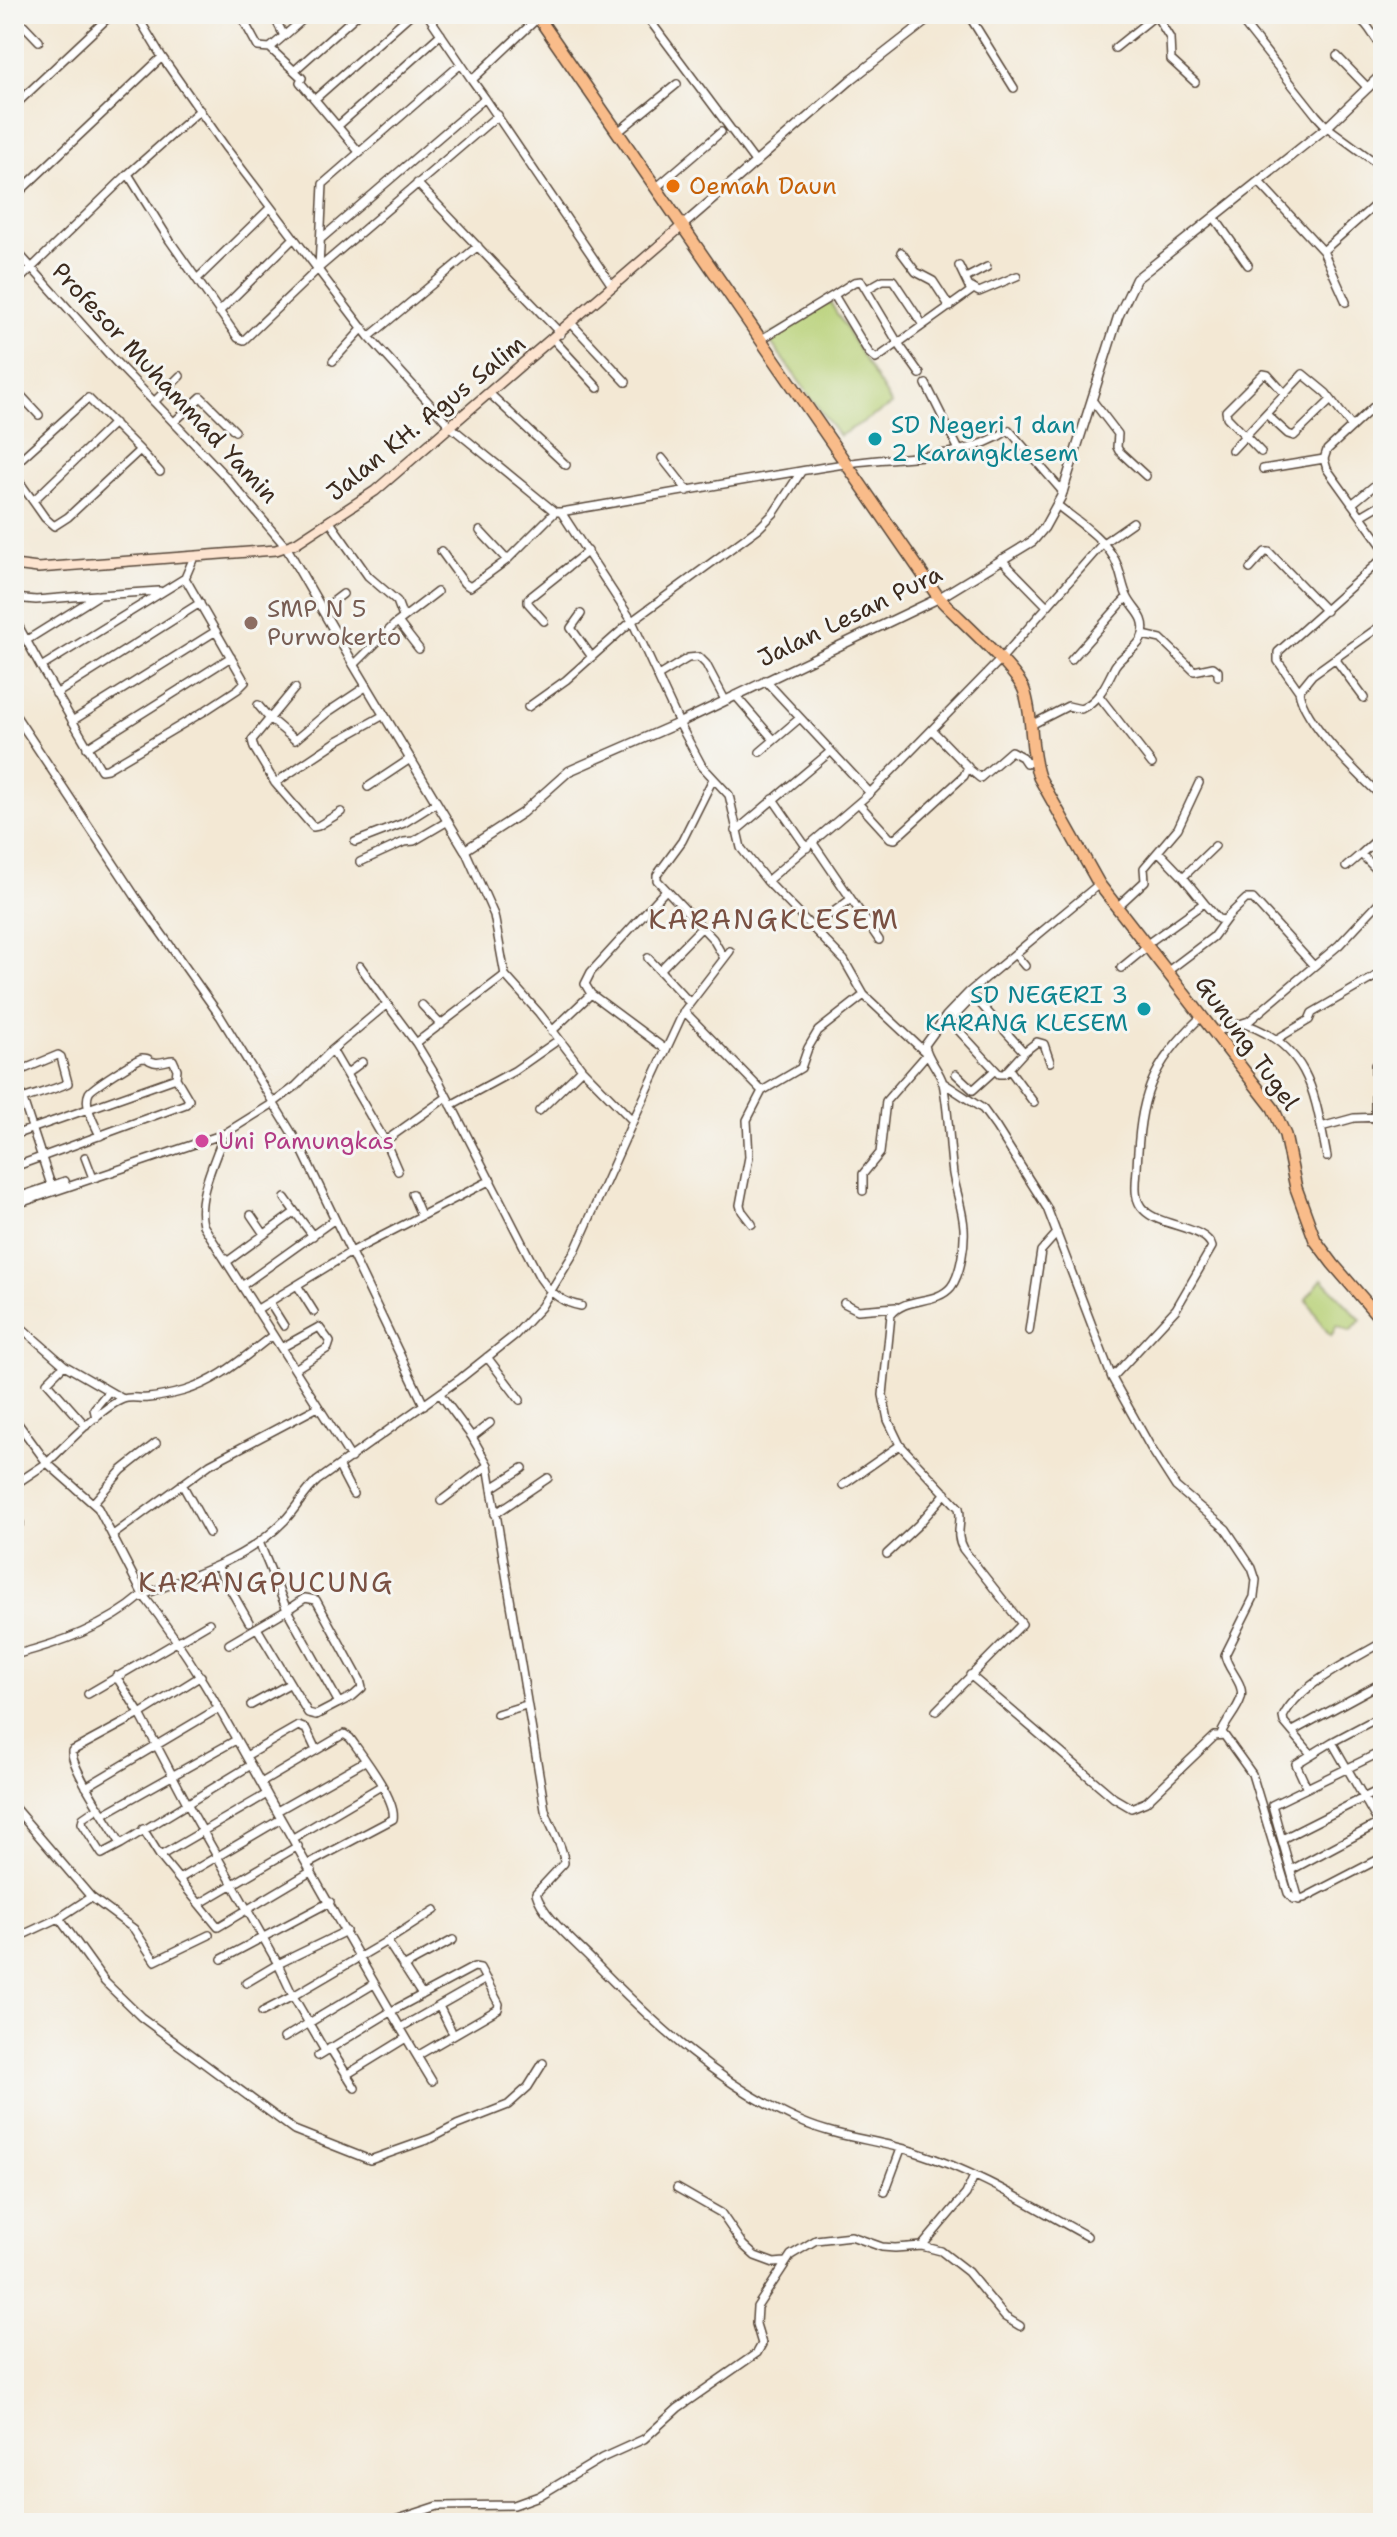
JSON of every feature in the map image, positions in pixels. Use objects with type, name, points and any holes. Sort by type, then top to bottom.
[{"type":"main road","name":"Gunung Tugel","points":[[539,15],[939,598],[1024,689],[1039,777],[1099,884],[1279,1118],[1296,1188],[1319,1247],[1383,1322]]},
{"type":"main road","name":"Jalan KH. Agus Salim","points":[[14,565],[38,568],[286,547],[375,491],[682,226]]},
{"type":"street","points":[[14,106],[112,14]]},
{"type":"street","points":[[136,14],[162,57],[270,208],[369,337],[451,427],[558,512],[588,551],[632,621],[711,784],[729,795],[741,848],[767,881],[849,965],[864,995],[927,1054],[938,1069],[964,1227],[962,1254],[954,1283],[943,1293],[897,1307],[858,1310],[844,1303]]},
{"type":"street","points":[[240,14],[258,47],[270,48],[295,70],[302,78],[300,82],[360,153]]},
{"type":"street","points":[[273,14],[284,36]]},
{"type":"street","points":[[270,48],[309,14]]},
{"type":"street","points":[[295,70],[358,14]]},
{"type":"street","points":[[315,99],[411,14]]},
{"type":"street","points":[[427,14],[613,287]]},
{"type":"street","points":[[645,14],[756,163]]},
{"type":"street","points":[[682,226],[869,65],[935,14]]},
{"type":"street","points":[[968,14],[1014,88]]},
{"type":"street","points":[[1236,14],[1327,127],[1383,168]]},
{"type":"street","points":[[1354,14],[1369,26],[1383,48]]},
{"type":"street","points":[[472,80],[539,15]]},
{"type":"street","points":[[1115,48],[1156,15],[1170,38],[1171,60],[1195,82]]},
{"type":"street","points":[[17,17],[39,41]]},
{"type":"street","points":[[338,126],[441,34]]},
{"type":"street","points":[[1337,56],[1368,88]]},
{"type":"street","points":[[14,197],[162,57]]},
{"type":"street","points":[[317,266],[322,238],[321,188],[461,64]]},
{"type":"street","name":"Jalan Lesan Pura","points":[[465,850],[522,813],[564,774],[679,723],[939,598],[1037,536],[1063,492],[1118,317],[1132,284],[1144,270],[1327,127],[1383,73]]},
{"type":"street","points":[[618,132],[677,84]]},
{"type":"street","points":[[322,238],[485,98]]},
{"type":"street","points":[[14,285],[128,174],[200,110]]},
{"type":"street","points":[[128,174],[219,312],[238,338],[244,340],[317,266],[498,115]]},
{"type":"street","points":[[657,187],[721,132]]},
{"type":"street","points":[[1259,182],[1323,251],[1346,302]]},
{"type":"street","points":[[417,183],[478,246],[598,388]]},
{"type":"street","points":[[1323,251],[1383,198]]},
{"type":"street","points":[[198,278],[270,208]]},
{"type":"street","points":[[1214,217],[1248,265]]},
{"type":"street","points":[[219,312],[294,238]]},
{"type":"street","points":[[369,337],[478,246]]},
{"type":"street","name":"Profesor Muhammad Yamin","points":[[14,248],[286,547]]},
{"type":"street","points":[[901,252],[916,272],[933,281],[950,307]]},
{"type":"street","points":[[959,266],[972,288],[979,292],[1017,276]]},
{"type":"street","points":[[966,278],[987,267]]},
{"type":"street","points":[[867,289],[883,280],[893,280],[923,325]]},
{"type":"street","points":[[760,340],[858,281],[867,289],[920,374]]},
{"type":"street","points":[[834,295],[873,358],[879,357],[950,307],[972,288]]},
{"type":"street","points":[[572,324],[626,382]]},
{"type":"street","points":[[333,361],[363,328]]},
{"type":"street","points":[[1261,452],[1227,417],[1228,408],[1263,374],[1268,375],[1285,394]]},
{"type":"street","points":[[1232,450],[1300,376],[1306,375],[1352,427]]},
{"type":"street","points":[[154,402],[180,376]]},
{"type":"street","points":[[926,384],[960,452]]},
{"type":"street","points":[[14,388],[39,415]]},
{"type":"street","points":[[490,394],[566,465]]},
{"type":"street","points":[[174,422],[201,397],[235,431]]},
{"type":"street","points":[[1383,398],[1327,450],[1324,459],[1327,469],[1383,547]]},
{"type":"street","points":[[14,465],[84,400],[91,400],[160,472]]},
{"type":"street","points":[[1092,400],[1119,437],[1119,451],[1146,476]]},
{"type":"street","points":[[1266,414],[1294,436],[1331,400]]},
{"type":"street","points":[[1372,409],[1383,419]]},
{"type":"street","points":[[33,501],[114,423]]},
{"type":"street","points":[[441,551],[470,587],[507,560],[558,512],[847,463],[960,452],[1011,430],[1063,492]]},
{"type":"street","points":[[14,474],[54,526],[68,517],[140,450]]},
{"type":"street","points":[[662,458],[688,491]]},
{"type":"street","points":[[1263,469],[1324,459]]},
{"type":"street","points":[[528,707],[632,621],[759,528],[774,513],[801,472]]},
{"type":"street","points":[[1352,504],[1381,480]]},
{"type":"street","points":[[1361,516],[1383,503]]},
{"type":"street","points":[[1030,725],[1068,706],[1085,708],[1099,696],[1117,664],[1143,635],[1142,617],[1127,597],[1119,569],[1103,543],[1057,505]]},
{"type":"street","points":[[330,522],[368,576],[397,601],[400,619],[419,649]]},
{"type":"street","points":[[767,881],[859,804],[1000,660],[1103,543],[1133,522]]},
{"type":"street","points":[[480,531],[507,560]]},
{"type":"street","points":[[286,547],[465,850],[494,915],[504,971],[582,1069],[633,1121]]},
{"type":"street","points":[[544,621],[528,599],[588,551]]},
{"type":"street","points":[[1250,569],[1267,551],[1326,611]]},
{"type":"street","points":[[41,667],[185,578],[194,557]]},
{"type":"street","points":[[1383,558],[1281,648],[1276,656],[1320,730],[1383,798]]},
{"type":"street","points":[[1001,559],[1047,606]]},
{"type":"street","points":[[14,618],[87,748],[99,767],[107,769],[203,712],[245,682],[185,578]]},
{"type":"street","points":[[14,598],[36,600],[164,591]]},
{"type":"street","points":[[354,665],[400,619],[437,592]]},
{"type":"street","points":[[322,610],[343,594]]},
{"type":"street","points":[[14,639],[99,595]]},
{"type":"street","points":[[1071,660],[1127,597]]},
{"type":"street","points":[[56,694],[200,603]]},
{"type":"street","points":[[581,614],[571,628],[592,657]]},
{"type":"street","points":[[1299,691],[1312,675],[1383,624]]},
{"type":"street","points":[[72,721],[216,631]]},
{"type":"street","points":[[1143,635],[1161,639],[1194,671],[1213,667],[1218,671],[1218,676]]},
{"type":"street","points":[[87,748],[231,657]]},
{"type":"street","points":[[658,676],[688,658],[699,657],[725,700]]},
{"type":"street","points":[[1336,660],[1364,698]]},
{"type":"street","points":[[765,680],[870,793]]},
{"type":"street","points":[[258,705],[296,739],[328,712],[367,686]]},
{"type":"street","points":[[295,688],[252,740],[254,748],[275,783],[313,827],[341,812]]},
{"type":"street","points":[[735,695],[774,740]]},
{"type":"street","points":[[1099,696],[1152,764]]},
{"type":"street","points":[[14,713],[137,899],[220,1016],[301,1148],[424,1405]]},
{"type":"street","points":[[275,783],[339,740],[384,715]]},
{"type":"street","points":[[760,752],[800,718]]},
{"type":"street","points":[[932,730],[980,778],[1011,751],[1026,763],[1035,762]]},
{"type":"street","points":[[736,831],[830,752]]},
{"type":"street","points":[[368,787],[410,759]]},
{"type":"street","points":[[859,804],[890,838],[895,839],[969,769]]},
{"type":"street","points":[[1116,908],[1145,881],[1144,868],[1178,828],[1199,783]]},
{"type":"street","points":[[711,784],[682,841],[657,875],[657,880],[702,927],[724,958]]},
{"type":"street","points":[[773,799],[879,940]]},
{"type":"street","points":[[355,842],[404,823],[436,803]]},
{"type":"street","points":[[360,862],[404,842],[414,841],[448,821]]},
{"type":"street","points":[[1346,867],[1383,834]]},
{"type":"street","points":[[1183,877],[1215,846]]},
{"type":"street","points":[[1159,852],[1218,919],[1227,918]]},
{"type":"street","points":[[1361,854],[1383,876]]},
{"type":"street","points":[[863,1191],[863,1174],[876,1159],[883,1144],[882,1121],[886,1101],[927,1054],[928,1040],[969,992],[1099,884]]},
{"type":"street","points":[[665,891],[591,972],[585,984],[591,994],[665,1049]]},
{"type":"street","points":[[1215,1032],[1245,1024],[1380,911],[1383,898]]},
{"type":"street","points":[[811,928],[851,899]]},
{"type":"street","points":[[1168,971],[1213,937],[1246,899],[1253,899],[1314,966]]},
{"type":"street","points":[[1121,968],[1204,903]]},
{"type":"street","points":[[660,970],[702,927]]},
{"type":"street","points":[[14,1655],[72,1638],[129,1607],[143,1595],[217,1566],[259,1542],[287,1518],[305,1492],[515,1335],[541,1307],[575,1251],[684,1011],[730,951]]},
{"type":"street","points":[[1015,954],[1025,966]]},
{"type":"street","points":[[648,958],[690,1003]]},
{"type":"street","points":[[360,966],[416,1043],[550,1293],[581,1306]]},
{"type":"street","points":[[416,1043],[504,971]]},
{"type":"street","points":[[1277,1039],[1309,1020],[1312,1013],[1383,972]]},
{"type":"street","points":[[552,1031],[591,994]]},
{"type":"street","points":[[752,1224],[740,1205],[749,1157],[747,1120],[762,1091],[801,1068],[818,1031],[864,995]]},
{"type":"street","points":[[948,1018],[971,999],[976,999],[1024,1052]]},
{"type":"street","points":[[14,1205],[224,1134],[296,1086],[332,1050],[387,1004]]},
{"type":"street","points":[[422,1005],[441,1025]]},
{"type":"street","points":[[684,1011],[762,1091]]},
{"type":"street","points":[[1112,1378],[1176,1309],[1212,1247],[1206,1237],[1146,1213],[1139,1204],[1136,1191],[1140,1115],[1147,1090],[1173,1045],[1202,1016]]},
{"type":"street","points":[[948,1018],[995,1070],[1004,1074],[1037,1042],[1044,1044],[1050,1062]]},
{"type":"street","points":[[1245,1024],[1277,1039],[1303,1067],[1327,1157]]},
{"type":"street","points":[[385,1141],[449,1101],[514,1071],[554,1043]]},
{"type":"street","points":[[332,1050],[385,1141],[398,1171]]},
{"type":"street","points":[[18,1101],[68,1083],[60,1055],[15,1074],[18,1101],[32,1129],[51,1185]]},
{"type":"street","points":[[14,1167],[42,1158],[186,1104],[189,1100],[176,1078],[177,1069],[173,1060],[155,1063],[145,1058],[137,1059],[90,1090],[87,1095],[89,1108],[100,1136]]},
{"type":"street","points":[[346,1074],[362,1062]]},
{"type":"street","points":[[1375,1065],[1383,1136]]},
{"type":"street","points":[[539,1111],[582,1069]]},
{"type":"street","points":[[1009,1069],[1034,1103]]},
{"type":"street","points":[[956,1074],[973,1090],[995,1070]]},
{"type":"street","points":[[14,1135],[176,1078]]},
{"type":"street","points":[[942,1082],[988,1114],[1047,1208],[1112,1378],[1176,1487],[1226,1529],[1252,1568],[1256,1580],[1254,1597],[1225,1655],[1241,1689],[1241,1697],[1221,1734],[1215,1736],[1146,1802],[1131,1808],[1114,1798],[970,1675]]},
{"type":"street","points":[[1321,1127],[1354,1118],[1379,1117]]},
{"type":"street","points":[[224,1134],[203,1197],[201,1217],[256,1310],[351,1458]]},
{"type":"street","points":[[85,1157],[93,1178]]},
{"type":"street","points":[[256,1310],[351,1252],[491,1180]]},
{"type":"street","points":[[24,1195],[65,1181]]},
{"type":"street","points":[[412,1194],[421,1215]]},
{"type":"street","points":[[285,1198],[313,1236]]},
{"type":"street","points":[[228,1261],[295,1212]]},
{"type":"street","points":[[251,1215],[264,1234]]},
{"type":"street","points":[[243,1285],[335,1219]]},
{"type":"street","points":[[1029,1331],[1041,1251],[1057,1233]]},
{"type":"street","points":[[322,1270],[328,1280]]},
{"type":"street","points":[[297,1285],[314,1312]]},
{"type":"street","points":[[269,1302],[284,1326]]},
{"type":"street","points":[[897,1307],[889,1320],[883,1395],[888,1420],[900,1445],[960,1512],[959,1543],[1022,1624],[936,1711]]},
{"type":"street","points":[[281,1348],[319,1327],[326,1334],[330,1342],[328,1348],[295,1369]]},
{"type":"street","points":[[23,1329],[64,1365],[123,1399],[146,1398],[203,1384],[233,1367],[273,1335]]},
{"type":"street","points":[[487,1357],[520,1400]]},
{"type":"street","points":[[64,1365],[47,1382],[86,1426]]},
{"type":"street","points":[[96,1418],[94,1409],[109,1391]]},
{"type":"street","points":[[440,1394],[472,1437],[488,1465],[545,1810],[550,1829],[564,1855],[564,1863],[536,1893],[548,1914],[604,1973],[698,2058],[736,2085],[799,2121],[839,2135],[916,2152],[974,2176],[1087,2236]]},
{"type":"street","points":[[16,1481],[47,1463],[86,1426],[123,1399]]},
{"type":"street","points":[[113,1535],[227,1454],[318,1407]]},
{"type":"street","points":[[14,1418],[47,1463],[93,1503],[106,1519],[125,1564],[143,1595],[201,1676],[432,2081]]},
{"type":"street","points":[[472,1437],[490,1423]]},
{"type":"street","points":[[93,1503],[122,1470],[156,1443]]},
{"type":"street","points":[[843,1485],[900,1445]]},
{"type":"street","points":[[441,1501],[488,1465]]},
{"type":"street","points":[[339,1467],[353,1494]]},
{"type":"street","points":[[492,1488],[523,1468]]},
{"type":"street","points":[[495,1514],[548,1478]]},
{"type":"street","points":[[182,1484],[209,1533]]},
{"type":"street","points":[[887,1554],[946,1493]]},
{"type":"street","points":[[14,1515],[20,1523]]},
{"type":"street","points":[[259,1542],[287,1610],[339,1703]]},
{"type":"street","points":[[217,1566],[249,1622]]},
{"type":"street","points":[[229,1644],[287,1610],[311,1598],[316,1600],[362,1685],[353,1696],[311,1715],[257,1628]]},
{"type":"street","points":[[88,1694],[209,1623]]},
{"type":"street","points":[[1311,1754],[1283,1717],[1288,1707],[1324,1677],[1383,1642]]},
{"type":"street","points":[[116,1676],[264,1938],[324,2052],[355,2088]]},
{"type":"street","points":[[121,1844],[86,1787],[72,1759],[72,1751],[201,1676]]},
{"type":"street","points":[[1293,1731],[1383,1682]]},
{"type":"street","points":[[251,1705],[289,1684]]},
{"type":"street","points":[[497,1714],[526,1705]]},
{"type":"street","points":[[86,1787],[219,1708]]},
{"type":"street","points":[[1307,1788],[1296,1764],[1383,1715]]},
{"type":"street","points":[[246,1756],[298,1726],[306,1729],[316,1750]]},
{"type":"street","points":[[143,1829],[160,1856],[218,1927],[247,1911],[310,1867],[393,1819],[394,1810],[381,1786],[350,1738],[344,1734],[261,1783]]},
{"type":"street","points":[[1221,1734],[1252,1774],[1288,1893],[1293,1899],[1299,1900],[1383,1857]]},
{"type":"street","points":[[236,1740],[174,1776],[83,1818],[82,1823],[102,1854],[251,1765]]},
{"type":"street","points":[[1291,1870],[1381,1827],[1332,1742]]},
{"type":"street","points":[[1299,1900],[1272,1805],[1383,1751]]},
{"type":"street","points":[[179,1879],[219,1858],[279,1815],[365,1761]]},
{"type":"street","points":[[293,1838],[381,1786]]},
{"type":"street","points":[[1282,1839],[1383,1788]]},
{"type":"street","points":[[160,1856],[267,1794]]},
{"type":"street","points":[[14,1807],[91,1897],[134,1929],[155,1961],[209,1935]]},
{"type":"street","points":[[199,1904],[298,1846]]},
{"type":"street","points":[[14,1939],[59,1918],[91,1897]]},
{"type":"street","points":[[222,1959],[330,1902]]},
{"type":"street","points":[[262,2012],[435,1910]]},
{"type":"street","points":[[59,1918],[105,1982],[141,2017],[294,2130],[370,2160],[432,2138],[508,2105],[528,2087],[543,2063]]},
{"type":"street","points":[[246,1983],[346,1931]]},
{"type":"street","points":[[403,1967],[453,1940]]},
{"type":"street","points":[[387,1941],[422,1995]]},
{"type":"street","points":[[324,2052],[390,2012],[474,1967],[480,1968],[499,2004],[498,2009],[417,2056]]},
{"type":"street","points":[[400,2028],[486,1979]]},
{"type":"street","points":[[284,2038],[374,1984]]},
{"type":"street","points":[[439,2006],[451,2030]]},
{"type":"street","points":[[346,2075],[406,2038]]},
{"type":"street","points":[[885,2192],[901,2149]]},
{"type":"street","points":[[922,2246],[966,2194],[974,2176]]},
{"type":"street","points":[[677,2188],[721,2213],[743,2245],[755,2256],[774,2263],[785,2262]]},
{"type":"street","points":[[386,2523],[438,2506],[471,2507],[524,2502],[602,2458],[644,2439],[678,2408],[757,2353],[762,2344],[756,2324],[757,2307],[785,2262],[799,2248],[816,2240],[851,2236],[882,2247],[922,2246],[941,2251],[968,2272],[1005,2317],[1020,2326]]},
{"type":"green space","points":[[830,302],[892,405],[839,436],[767,337]]},
{"type":"green space","points":[[1322,1279],[1361,1320],[1350,1331],[1337,1325],[1331,1336],[1306,1299]]},
{"type":"place","name":"Oemah Daun","points":[[673,186]]},
{"type":"place","name":"SD Negeri 1 dan 2 Karangklesem","points":[[875,439]]},
{"type":"place","name":"SMP N 5 Purwokerto","points":[[251,623]]},
{"type":"place","name":"SD NEGERI 3 KARANG KLESEM","points":[[1144,1009]]},
{"type":"place","name":"Uni Pamungkas","points":[[202,1141]]},
{"type":"district","name":"KARANGKLESEM","points":[[774,919]]},
{"type":"district","name":"KARANGPUCUNG","points":[[266,1582]]}]
